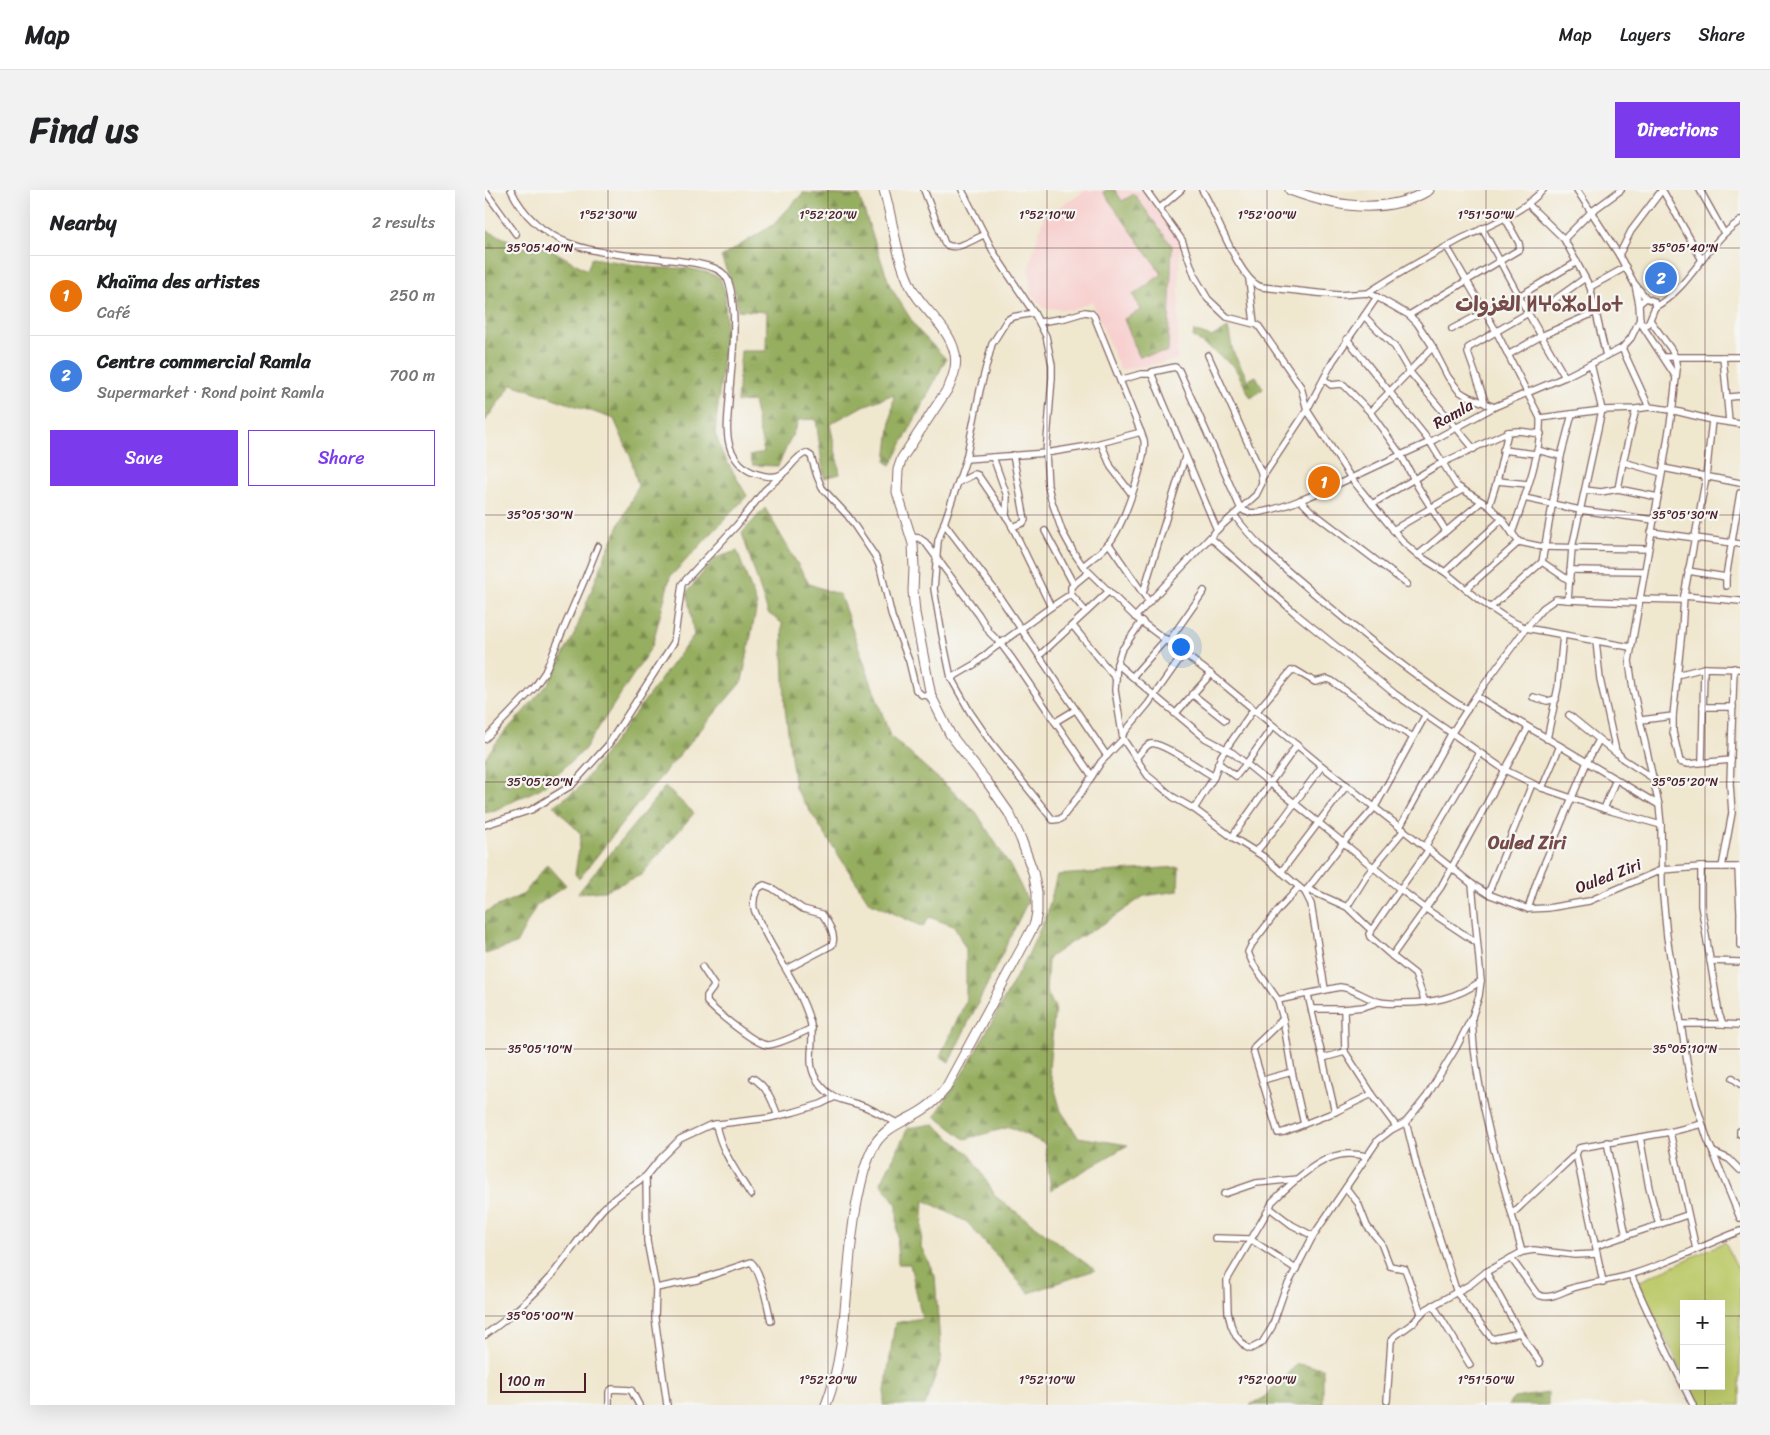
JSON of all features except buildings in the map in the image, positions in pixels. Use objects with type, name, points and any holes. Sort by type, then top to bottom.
[{"type":"main road","points":[[826,1405],[839,1352],[853,1221],[862,1176],[875,1144],[887,1130],[927,1107],[946,1088],[1022,949],[1035,923],[1037,912],[1036,885],[1014,822],[988,782],[950,734],[931,696],[915,613],[913,592],[914,552],[897,492],[898,470],[909,446],[955,375],[955,350],[950,339],[911,287],[899,251],[884,190]]},
{"type":"main road","points":[[1290,190],[1345,206],[1373,206],[1403,202],[1429,190]]},
{"type":"street","points":[[511,190],[522,210],[540,227],[575,246],[593,251],[642,258],[682,261],[718,270],[726,276],[730,287],[734,325],[727,426],[731,448],[739,464],[751,472],[769,476],[784,474]]},
{"type":"street","points":[[924,190],[945,244],[948,246],[958,246],[984,235]]},
{"type":"street","name":"Ouled Ziri","points":[[962,190],[994,253],[1040,322],[1047,336],[1052,378],[1046,453],[1048,486],[1055,513],[1070,546],[1083,566],[1135,617],[1211,674],[1347,786],[1472,884],[1488,894],[1528,908],[1548,908],[1589,900],[1661,870],[1739,867]]},
{"type":"street","points":[[1146,190],[1182,240],[1195,277],[1209,299],[1227,317],[1255,323],[1260,326],[1301,388],[1307,410],[1351,478],[1393,530],[1418,555],[1445,572],[1490,608],[1526,628],[1630,647]]},
{"type":"street","points":[[1160,208],[1181,190]]},
{"type":"street","points":[[1202,190],[1234,254],[1251,282],[1255,323]]},
{"type":"street","points":[[1251,282],[1262,287],[1317,293],[1339,295],[1369,293],[1404,270],[1482,228],[1505,218],[1528,204],[1543,190]]},
{"type":"street","points":[[1577,190],[1619,255],[1634,283],[1646,298],[1654,301],[1655,307],[1650,320],[1647,324],[1640,323]]},
{"type":"street","points":[[1564,239],[1591,212],[1621,190]]},
{"type":"street","points":[[1619,255],[1637,222],[1662,190],[1702,260]]},
{"type":"street","points":[[1700,190],[1724,233]]},
{"type":"street","points":[[485,191],[517,234]]},
{"type":"street","points":[[1528,204],[1564,239],[1590,287],[1606,356]]},
{"type":"street","points":[[1409,315],[1521,248],[1505,218]]},
{"type":"street","points":[[1655,307],[1670,298],[1724,233],[1740,220]]},
{"type":"street","points":[[1482,228],[1565,377]]},
{"type":"street","points":[[1447,247],[1496,331],[1541,418],[1541,434],[1537,452],[1512,533]]},
{"type":"street","points":[[1452,329],[1519,295],[1577,262]]},
{"type":"street","points":[[1590,287],[1626,268]]},
{"type":"street","points":[[1549,303],[1585,278]]},
{"type":"street","points":[[1634,283],[1639,304],[1640,323],[1676,377]]},
{"type":"street","points":[[1369,293],[1409,315],[1421,328],[1433,347],[1444,371],[1459,391],[1465,396],[1494,407]]},
{"type":"street","points":[[1135,617],[1217,530],[1256,495],[1263,478],[1307,410],[1347,339],[1377,297]]},
{"type":"street","points":[[1639,304],[1646,298]]},
{"type":"street","points":[[1040,322],[1065,318],[1085,312],[1091,313],[1094,316],[1141,432],[1144,450],[1116,533],[1109,544],[1083,566]]},
{"type":"street","points":[[1508,355],[1541,336],[1596,312]]},
{"type":"street","points":[[1034,313],[1007,320],[992,344],[980,390],[966,459],[938,541],[934,589],[951,678],[970,712],[1050,819],[1056,820],[1061,819],[1184,653]]},
{"type":"street","points":[[1486,404],[1467,350],[1471,345],[1528,313]]},
{"type":"street","points":[[1364,316],[1395,347],[1409,371],[1474,449]]},
{"type":"street","points":[[1650,320],[1675,357],[1676,377],[1658,497],[1630,647],[1629,668],[1659,805],[1661,870],[1667,937],[1690,1080],[1713,1152],[1740,1218]]},
{"type":"street","points":[[1640,323],[1622,348],[1649,407]]},
{"type":"street","points":[[1347,339],[1430,442],[1455,483],[1462,490],[1489,506],[1519,542],[1543,547],[1648,549]]},
{"type":"street","points":[[1370,412],[1433,347]]},
{"type":"street","name":"Ramla","points":[[1241,510],[1253,513],[1300,500],[1430,442],[1494,407],[1565,377],[1622,348]]},
{"type":"street","points":[[1208,355],[1263,478]]},
{"type":"street","points":[[1664,357],[1740,357]]},
{"type":"street","points":[[1723,357],[1729,422]]},
{"type":"street","points":[[1568,600],[1572,548],[1602,410],[1591,364]]},
{"type":"street","points":[[1120,380],[1141,374],[1152,374],[1153,371],[1175,367],[1179,370],[1241,510]]},
{"type":"street","points":[[1152,374],[1217,530]]},
{"type":"street","points":[[1323,379],[1331,385],[1344,385],[1370,412],[1401,455],[1415,478],[1418,487],[1446,530]]},
{"type":"street","points":[[1301,388],[1315,394]]},
{"type":"street","points":[[1727,399],[1730,396],[1740,396]]},
{"type":"street","points":[[1541,418],[1602,410],[1649,407],[1740,424]]},
{"type":"street","points":[[1618,489],[1635,409]]},
{"type":"street","points":[[1490,608],[1542,562],[1543,547],[1561,456],[1572,414]]},
{"type":"street","points":[[1712,420],[1706,477],[1683,598],[1673,732],[1680,762],[1688,764],[1702,761],[1731,760]]},
{"type":"street","points":[[1372,504],[1443,463],[1508,432],[1518,431],[1541,434]]},
{"type":"street","points":[[966,459],[1046,453],[1101,443],[1141,432]]},
{"type":"street","points":[[1489,506],[1497,481],[1508,432]]},
{"type":"street","points":[[1101,443],[1111,467],[1131,493]]},
{"type":"street","points":[[1503,450],[1537,452],[1561,456]]},
{"type":"street","points":[[485,825],[531,810],[572,784],[607,745],[674,642],[682,584],[737,525],[765,490],[784,474],[799,455],[806,453],[811,456],[822,488],[848,516],[875,556],[880,567],[892,617],[909,661],[915,690],[922,695],[931,696]]},
{"type":"street","points":[[1012,527],[1023,523],[1025,520],[1013,455]]},
{"type":"street","points":[[993,457],[1007,496],[1006,516]]},
{"type":"street","points":[[1143,593],[1185,457]]},
{"type":"street","points":[[1623,462],[1740,483]]},
{"type":"street","points":[[959,482],[975,474],[978,475],[1006,516],[1051,607]]},
{"type":"street","points":[[1497,481],[1528,484]]},
{"type":"street","points":[[1585,490],[1601,492],[1618,489],[1658,497]]},
{"type":"street","points":[[1393,530],[1462,490]]},
{"type":"street","points":[[1726,586],[1740,492]]},
{"type":"street","points":[[1524,498],[1580,510],[1654,520]]},
{"type":"street","points":[[1300,500],[1311,511],[1407,584]]},
{"type":"street","points":[[1418,555],[1481,502]]},
{"type":"street","points":[[1234,515],[1245,531],[1267,554],[1331,608],[1397,662],[1467,710]]},
{"type":"street","points":[[1445,572],[1502,520]]},
{"type":"street","points":[[944,523],[1022,629],[1107,756]]},
{"type":"street","points":[[1045,531],[1074,585]]},
{"type":"street","points":[[1651,532],[1740,544]]},
{"type":"street","points":[[911,537],[923,540],[979,615],[990,633],[1001,644],[1092,776]]},
{"type":"street","points":[[1211,538],[1341,652],[1425,716],[1505,770],[1542,788],[1661,825]]},
{"type":"street","points":[[1466,589],[1519,542]]},
{"type":"street","points":[[1109,544],[1149,602]]},
{"type":"street","points":[[485,740],[534,688],[545,672],[598,546]]},
{"type":"street","points":[[1542,562],[1569,581]]},
{"type":"street","points":[[1570,570],[1644,571]]},
{"type":"street","points":[[1688,571],[1726,577]]},
{"type":"street","points":[[1087,612],[1071,594],[1071,588],[1089,573]]},
{"type":"street","points":[[1040,655],[1108,592]]},
{"type":"street","points":[[1133,676],[1167,640],[1205,592]]},
{"type":"street","points":[[951,678],[975,664],[1071,594]]},
{"type":"street","points":[[1347,907],[1373,866],[1402,829],[1451,734],[1476,696],[1526,628],[1543,608],[1553,600],[1561,598],[1568,600],[1639,601],[1683,598],[1740,601]]},
{"type":"street","points":[[1142,621],[1121,650],[1117,664],[1115,690],[1123,736],[1148,776],[1173,797],[1195,809],[1232,837],[1264,857],[1299,887],[1347,907],[1371,930]]},
{"type":"street","points":[[1073,626],[1115,679]]},
{"type":"street","points":[[1547,739],[1556,699],[1563,635]]},
{"type":"street","points":[[1596,641],[1603,696],[1618,754]]},
{"type":"street","points":[[1117,664],[1205,738],[1226,749],[1246,764],[1426,909],[1477,943]]},
{"type":"street","points":[[1677,676],[1704,668],[1737,668],[1733,707],[1731,813],[1722,867]]},
{"type":"street","points":[[1702,761],[1704,668]]},
{"type":"street","points":[[1195,809],[1214,777],[1218,763],[1226,749],[1254,711],[1291,671],[1295,670],[1315,682],[1327,679],[1331,681],[1413,737]]},
{"type":"street","points":[[1175,714],[1211,674]]},
{"type":"street","points":[[1192,694],[1225,720]]},
{"type":"street","points":[[1476,696],[1659,805]]},
{"type":"street","points":[[1533,697],[1547,701],[1556,699]]},
{"type":"street","points":[[1703,707],[1733,707]]},
{"type":"street","points":[[1055,722],[1075,710]]},
{"type":"street","points":[[1569,715],[1623,759],[1654,779]]},
{"type":"street","points":[[1306,891],[1343,843],[1375,807],[1425,716]]},
{"type":"street","points":[[1641,720],[1673,716]]},
{"type":"street","points":[[1218,763],[1232,775],[1236,776],[1273,726]]},
{"type":"street","points":[[1392,956],[1426,909],[1452,867],[1528,728]]},
{"type":"street","points":[[1528,908],[1537,881],[1587,762],[1599,740]]},
{"type":"street","points":[[1136,758],[1149,745],[1155,743],[1176,753],[1214,777]]},
{"type":"street","points":[[1232,837],[1297,745]]},
{"type":"street","points":[[1542,788],[1560,746]]},
{"type":"street","points":[[1425,1002],[1415,974],[1369,935],[1427,848],[1480,753]]},
{"type":"street","points":[[1256,852],[1295,804],[1322,766]]},
{"type":"street","points":[[1605,809],[1616,779]]},
{"type":"street","points":[[1488,894],[1532,784]]},
{"type":"street","points":[[1281,872],[1347,786]]},
{"type":"street","points":[[1701,867],[1701,905],[1719,1014],[1723,1024]]},
{"type":"street","points":[[1739,867],[1740,945]]},
{"type":"street","points":[[1367,1156],[1354,1154],[1337,1155],[1324,1161],[1297,1179],[1271,1202],[1270,1207],[1227,1280],[1228,1312],[1231,1325],[1236,1336],[1246,1347],[1254,1348],[1261,1343],[1272,1328],[1284,1292],[1313,1236],[1380,1138],[1396,1126],[1406,1122],[1435,1084],[1472,1017],[1478,1002],[1481,981],[1472,884]]},
{"type":"street","points":[[787,969],[832,945],[834,940],[832,932],[822,914],[803,909],[772,888],[764,885],[756,890],[753,903],[754,909],[804,1004],[812,1028],[811,1070],[818,1083],[833,1098],[869,1108],[899,1124]]},
{"type":"street","points":[[1299,887],[1279,909],[1248,952],[1253,964],[1277,1000],[1283,1019],[1292,1072],[1304,1124]]},
{"type":"street","points":[[1306,891],[1311,904],[1325,989]]},
{"type":"street","points":[[1710,961],[1740,962]]},
{"type":"street","points":[[702,966],[714,985],[707,996],[707,1002],[749,1037],[768,1045],[812,1028]]},
{"type":"street","points":[[1313,1009],[1363,1007],[1379,1002],[1425,1002],[1463,993],[1481,981]]},
{"type":"street","points":[[1277,1000],[1340,987],[1347,988],[1379,1002]]},
{"type":"street","points":[[1308,994],[1313,1009],[1335,1112]]},
{"type":"street","points":[[1344,1008],[1345,1052],[1372,1094],[1396,1126]]},
{"type":"street","points":[[1472,1017],[1475,1056],[1482,1092],[1500,1174],[1522,1252]]},
{"type":"street","points":[[1283,1019],[1253,1050],[1278,1132],[1284,1132],[1335,1112],[1372,1094]]},
{"type":"street","points":[[1682,1024],[1740,1026]]},
{"type":"street","points":[[1323,1058],[1345,1052]]},
{"type":"street","points":[[1263,1080],[1292,1072]]},
{"type":"street","points":[[753,1078],[768,1091],[778,1116]]},
{"type":"street","points":[[1733,1078],[1740,1084]]},
{"type":"street","points":[[485,1335],[520,1307],[543,1284],[610,1203],[646,1176],[659,1160],[681,1139],[710,1125],[778,1116],[821,1104],[833,1098]]},
{"type":"street","points":[[1406,1122],[1417,1167],[1457,1293],[1492,1339],[1520,1333]]},
{"type":"street","points":[[717,1124],[719,1136],[735,1169],[751,1195]]},
{"type":"street","points":[[1512,1214],[1576,1154],[1577,1149],[1581,1147],[1670,1132],[1703,1124]]},
{"type":"street","points":[[1670,1132],[1695,1249]]},
{"type":"street","points":[[1640,1137],[1649,1188],[1659,1226]]},
{"type":"street","points":[[1607,1142],[1626,1236]]},
{"type":"street","points":[[1713,1152],[1729,1159],[1740,1170]]},
{"type":"street","points":[[1576,1154],[1603,1282]]},
{"type":"street","points":[[646,1176],[647,1241],[656,1288],[655,1318],[667,1405]]},
{"type":"street","points":[[1224,1194],[1255,1182],[1297,1179]]},
{"type":"street","points":[[1346,1188],[1358,1203],[1371,1232],[1381,1243],[1390,1266],[1405,1270],[1421,1313]]},
{"type":"street","points":[[1270,1207],[1292,1225],[1313,1236]]},
{"type":"street","points":[[1596,1246],[1687,1215]]},
{"type":"street","points":[[1511,1258],[1524,1278],[1540,1296],[1549,1297],[1574,1287],[1631,1275],[1740,1231]]},
{"type":"street","points":[[1215,1238],[1251,1239],[1296,1269]]},
{"type":"street","points":[[1387,1401],[1389,1344],[1392,1339],[1413,1323],[1421,1313],[1522,1252],[1534,1250],[1575,1255],[1597,1254]]},
{"type":"street","points":[[656,1288],[690,1282],[751,1262],[755,1264],[771,1321]]},
{"type":"street","points":[[1486,1272],[1520,1333],[1540,1362]]},
{"type":"street","points":[[1631,1275],[1651,1321],[1693,1405]]},
{"type":"street","points":[[1433,1305],[1470,1365]]},
{"type":"street","points":[[609,1405],[609,1392],[612,1389],[631,1390],[639,1405]]},
{"type":"shaded area","points":[[1087,190],[1142,190],[1180,241],[1177,360],[1120,370],[1092,301],[1073,310],[1044,308],[1030,293],[1029,267],[1044,216]]},
{"type":"green space","points":[[1115,190],[1122,201],[1134,194],[1172,246],[1168,352],[1139,356],[1124,319],[1141,310],[1133,295],[1162,274],[1103,192]]},
{"type":"green space","points":[[803,193],[859,196],[890,286],[917,329],[946,359],[891,465],[886,462],[894,394],[861,407],[830,424],[840,474],[824,478],[816,419],[799,420],[778,466],[753,465],[750,456],[764,452],[753,401],[737,402],[741,351],[766,351],[767,312],[738,310],[734,287],[721,257],[773,225]]},
{"type":"green space","points":[[485,230],[527,248],[532,239],[587,270],[592,258],[655,268],[687,268],[709,273],[720,278],[725,292],[726,330],[715,433],[722,453],[747,496],[670,577],[652,646],[584,750],[541,788],[485,813],[485,758],[499,739],[548,684],[574,635],[607,551],[638,486],[631,458],[614,419],[512,384],[485,421]]},
{"type":"green space","points":[[1228,328],[1233,352],[1248,380],[1256,376],[1263,389],[1251,398],[1234,366],[1193,337],[1194,331],[1211,337]]},
{"type":"green space","points":[[765,508],[809,584],[840,595],[890,736],[976,812],[1013,871],[1028,901],[949,1062],[940,1056],[966,1001],[966,949],[954,926],[929,917],[923,927],[869,902],[795,788],[785,708],[782,623],[768,613],[742,533]]},
{"type":"green space","points":[[737,551],[757,605],[742,681],[631,812],[579,879],[575,874],[581,834],[554,806],[579,788],[694,635],[687,592],[715,558]]},
{"type":"green space","points":[[665,787],[694,813],[641,875],[604,891],[578,893]]},
{"type":"green space","points":[[547,864],[566,885],[536,906],[516,944],[485,954],[485,912],[524,894]]},
{"type":"green space","points":[[1179,867],[1178,891],[1144,896],[1048,958],[1046,992],[1055,1007],[1049,1069],[1061,1111],[1078,1137],[1128,1145],[1051,1190],[1045,1144],[1010,1127],[965,1139],[935,1116],[971,1060],[1028,955],[1047,914],[1057,875]]},
{"type":"green space","points":[[933,1124],[971,1155],[996,1197],[1095,1270],[1029,1293],[967,1222],[924,1200],[921,1247],[935,1276],[941,1359],[925,1405],[883,1405],[895,1323],[922,1318],[910,1264],[898,1264],[897,1205],[881,1183],[908,1128]]},
{"type":"green space","points":[[1725,1242],[1740,1273],[1740,1405],[1698,1405],[1691,1390],[1725,1390],[1725,1300],[1680,1300],[1680,1368],[1638,1282]]},
{"type":"green space","points":[[1297,1364],[1323,1368],[1323,1405],[1250,1405],[1262,1399]]},
{"type":"green space","points":[[1548,1393],[1548,1405],[1508,1405],[1514,1398]]},
{"type":"place","name":"Centre commercial Ramla","points":[[1661,278]]},
{"type":"place","name":"Khaïma des artistes","points":[[1324,482]]},
{"type":"district","name":"الغزوات ⵍⵖⴰⵣⴰⵡⴰⵜ","points":[[1539,304]]},
{"type":"district","name":"Ouled Ziri","points":[[1527,843]]}]
